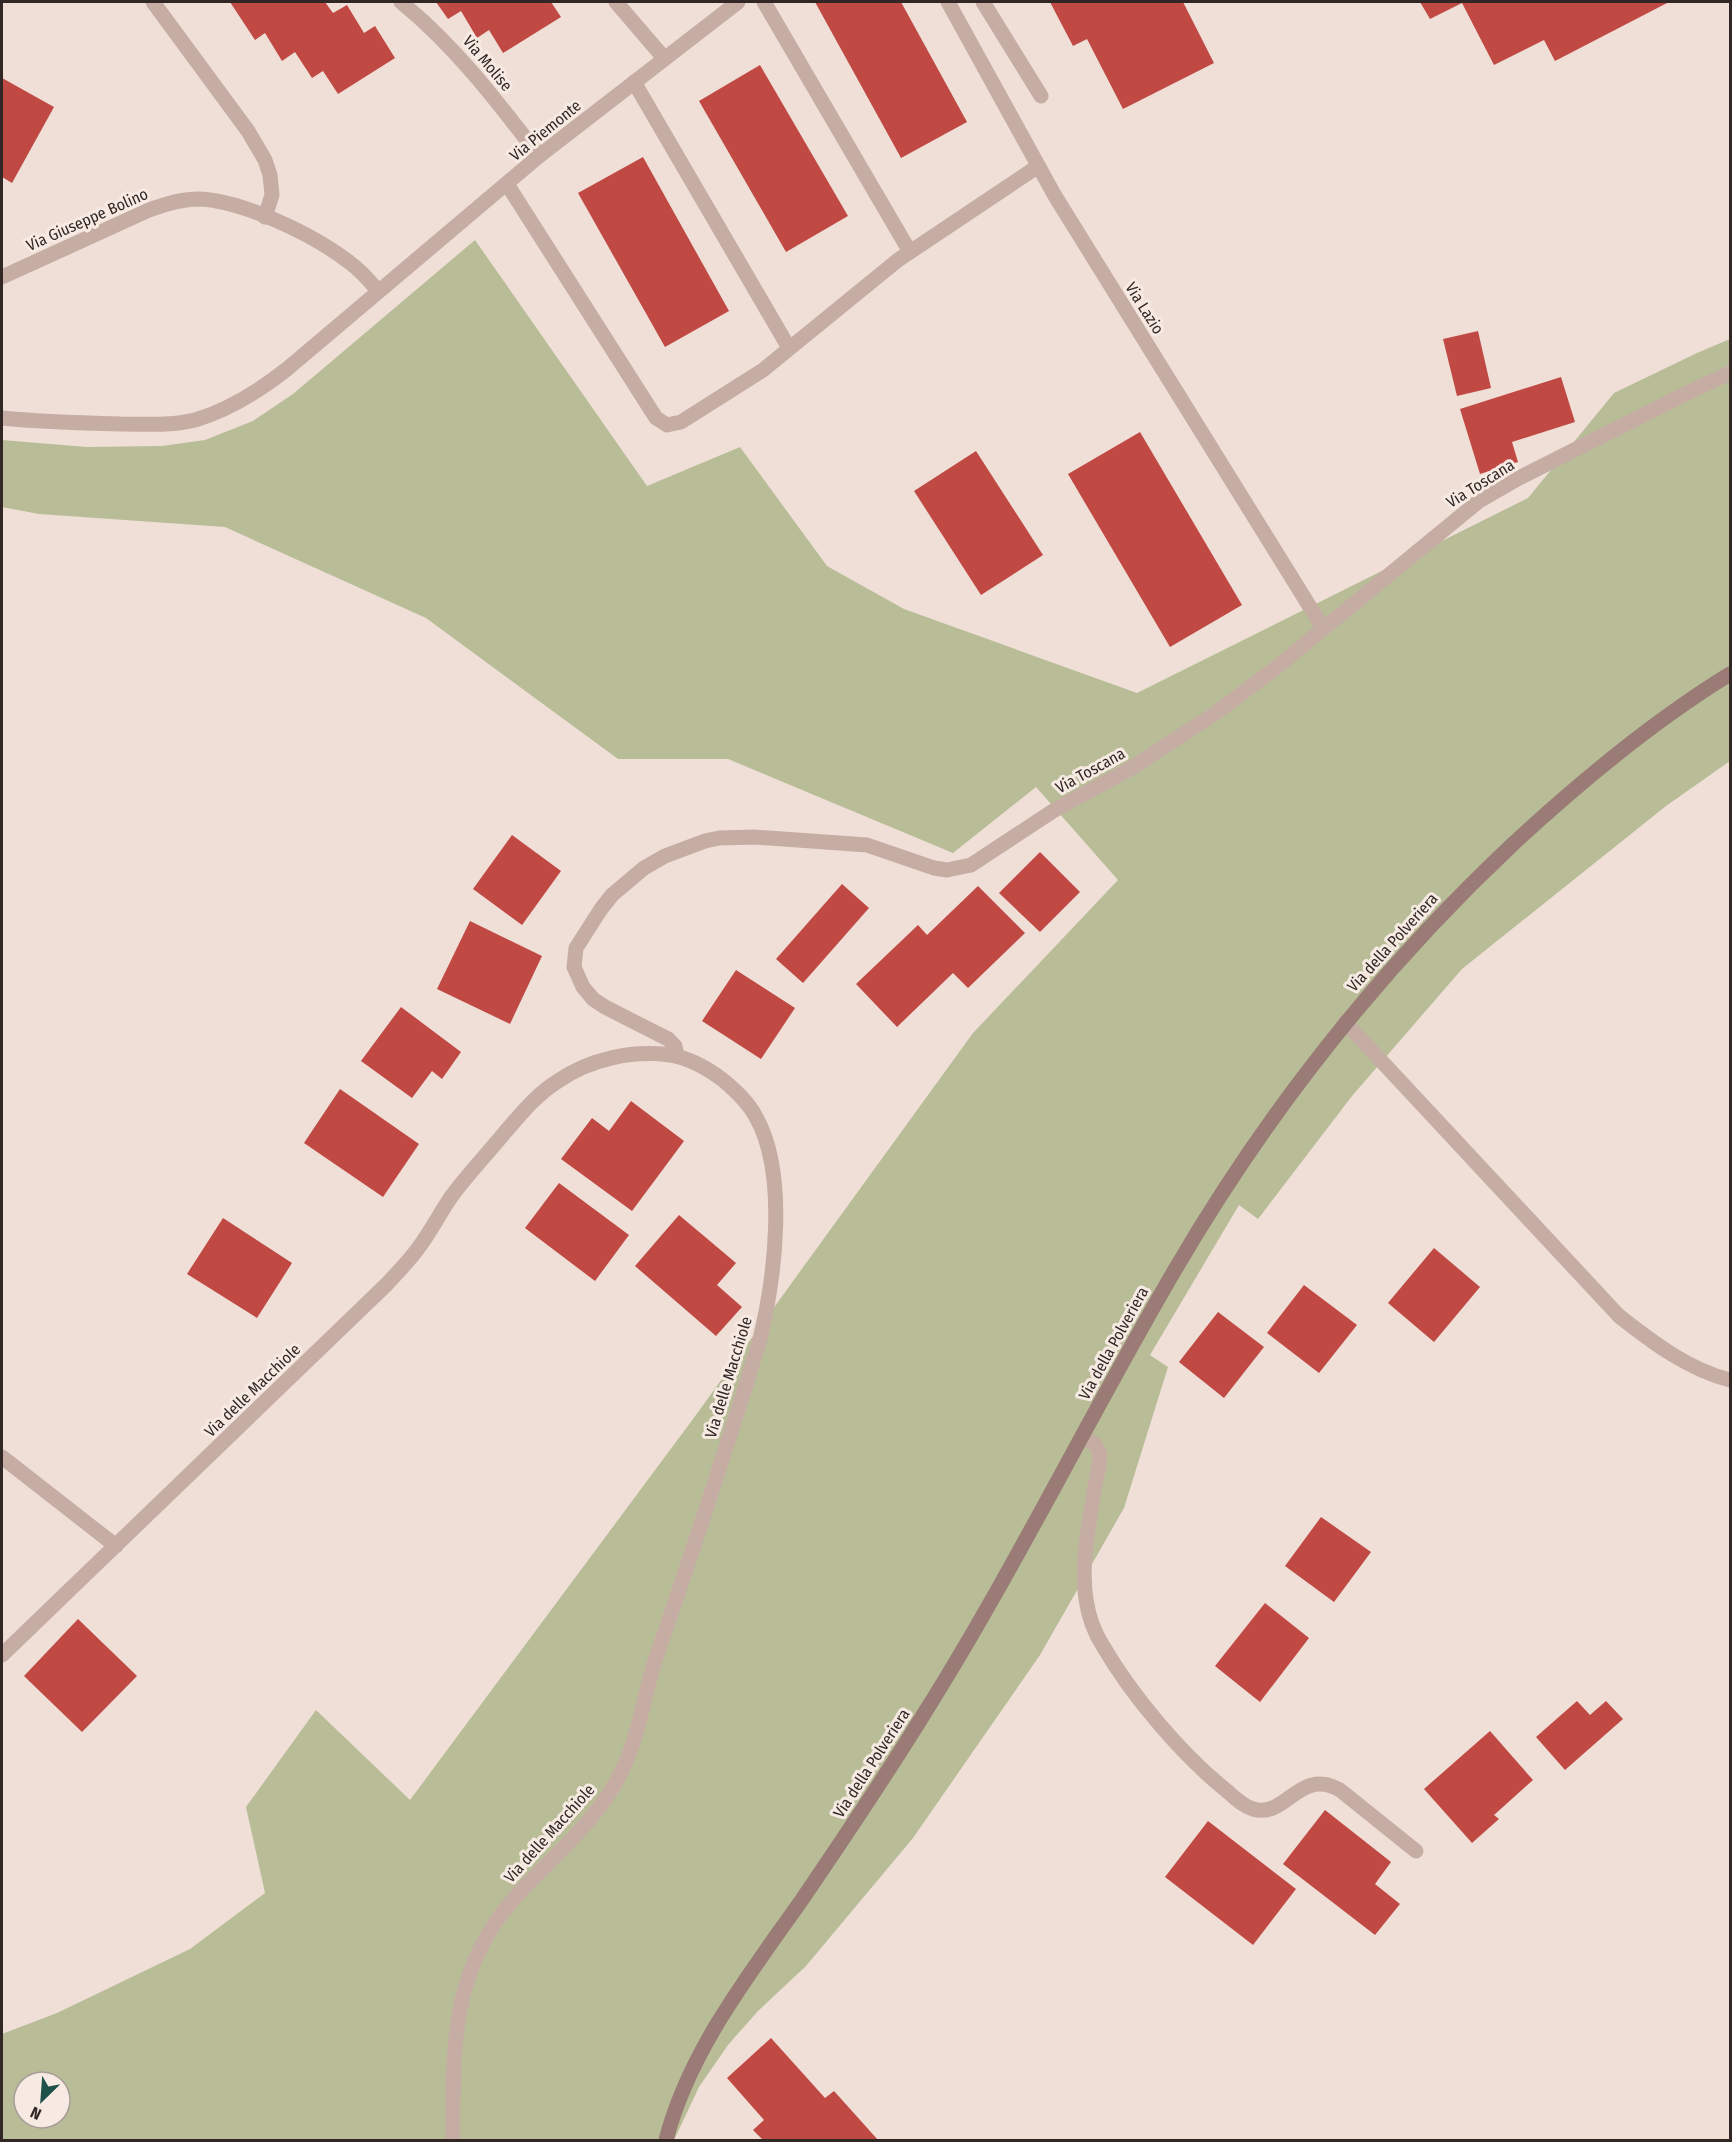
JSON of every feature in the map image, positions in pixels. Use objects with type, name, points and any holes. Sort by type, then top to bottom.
[{"type":"main road","name":"Via della Polveriera","points":[[666,2140],[685,2086],[710,2037],[744,1982],[883,1779],[930,1704],[1009,1571],[1178,1265],[1206,1219],[1297,1084],[1396,962],[1459,895],[1548,812],[1642,733],[1731,674]]},
{"type":"street","points":[[153,2],[242,122],[265,160],[270,175],[272,195],[266,217]]},
{"type":"street","name":"Via Molise","points":[[400,2],[424,21],[464,62],[539,156]]},
{"type":"street","points":[[616,2],[664,58]]},
{"type":"street","name":"Via Piemonte","points":[[2,418],[136,425],[187,422],[208,416],[245,399],[277,377],[539,156],[738,2]]},
{"type":"street","points":[[764,2],[910,252]]},
{"type":"street","name":"Via Lazio","points":[[948,2],[1037,167],[1323,628]]},
{"type":"street","points":[[983,2],[1041,96]]},
{"type":"street","points":[[634,82],[789,348]]},
{"type":"street","points":[[507,184],[656,417],[662,423],[673,425],[763,370],[910,252],[1037,167]]},
{"type":"street","name":"Via Giuseppe Bolino","points":[[2,277],[165,204],[198,199],[214,201],[266,217],[312,238],[360,271],[378,291]]},
{"type":"street","name":"Via Toscana","points":[[677,1056],[675,1046],[668,1039],[593,999],[583,987],[574,967],[576,948],[600,909],[612,895],[644,868],[664,856],[705,841],[719,838],[754,837],[867,845],[934,868],[947,870],[966,867],[979,861],[1053,811],[1130,769],[1182,737],[1261,680],[1462,514],[1487,496],[1687,393],[1731,374]]},
{"type":"street","points":[[1346,1022],[1619,1316],[1672,1355],[1700,1369],[1731,1380]]},
{"type":"street","name":"Via delle Macchiole","points":[[2,1655],[397,1274],[420,1246],[460,1185],[541,1093],[570,1074],[594,1063],[614,1057],[645,1053],[677,1056],[701,1066],[728,1085],[750,1106],[761,1127],[771,1166],[775,1196],[774,1241],[766,1314],[747,1384],[652,1668],[633,1742],[624,1767],[592,1817],[518,1893],[497,1921],[471,1967],[463,1992],[453,2053],[453,2140]]},
{"type":"street","points":[[1082,1436],[1099,1449],[1100,1460],[1087,1541],[1084,1576],[1086,1599],[1092,1622],[1101,1644],[1118,1670],[1157,1720],[1206,1775],[1243,1805],[1261,1811],[1272,1809],[1310,1785],[1326,1784],[1340,1790],[1416,1851]]},
{"type":"street","points":[[2,1457],[116,1546]]},
{"type":"green space","points":[[475,240],[647,486],[740,447],[827,566],[904,609],[1137,693],[1528,498],[1614,393],[1730,339],[1730,761],[1666,806],[1462,969],[1352,1096],[1258,1219],[1239,1205],[1150,1355],[1168,1367],[1124,1508],[1040,1655],[913,1838],[806,1966],[758,2011],[728,2045],[699,2087],[674,2140],[2,2140],[2,2034],[57,2013],[190,1949],[265,1893],[246,1807],[316,1710],[410,1800],[693,1419],[973,1033],[1118,880],[1036,787],[953,853],[728,759],[618,759],[426,618],[225,527],[39,514],[2,507],[2,440],[87,447],[162,446],[205,440],[253,421],[293,394]]},
{"type":"building","points":[[230,2],[325,2],[333,13],[347,5],[364,33],[375,26],[395,58],[338,94],[323,71],[312,78],[295,52],[282,61],[265,33],[255,40]]},
{"type":"building","points":[[436,2],[551,2],[561,17],[503,53],[489,30],[477,38],[461,11],[448,19]]},
{"type":"building","points":[[815,2],[901,2],[967,122],[901,158]]},
{"type":"building","points":[[1050,2],[1183,2],[1214,63],[1123,109],[1087,39],[1073,46]]},
{"type":"building","points":[[1420,2],[1669,2],[1555,61],[1544,40],[1494,65],[1462,3],[1430,19]]},
{"type":"building","points":[[760,65],[848,216],[786,252],[699,101]]},
{"type":"building","points":[[2,78],[54,107],[12,183],[2,177]]},
{"type":"building","points":[[643,157],[729,311],[665,347],[578,193]]},
{"type":"building","points":[[1478,331],[1491,388],[1457,396],[1443,339]]},
{"type":"building","points":[[1561,377],[1575,422],[1512,442],[1518,462],[1480,474],[1460,409]]},
{"type":"building","points":[[1140,432],[1242,605],[1170,647],[1068,474]]},
{"type":"building","points":[[976,451],[1043,555],[981,595],[914,491]]},
{"type":"building","points":[[512,835],[561,871],[522,925],[473,889]]},
{"type":"building","points":[[1040,852],[1080,892],[1040,932],[999,893]]},
{"type":"building","points":[[842,884],[869,908],[803,983],[776,959]]},
{"type":"building","points":[[978,886],[1025,933],[968,988],[953,973],[897,1027],[856,984],[918,925],[927,935]]},
{"type":"building","points":[[470,921],[542,956],[510,1024],[437,989]]},
{"type":"building","points":[[736,970],[795,1008],[761,1059],[702,1021]]},
{"type":"building","points":[[401,1007],[461,1052],[442,1079],[432,1071],[412,1098],[361,1061]]},
{"type":"building","points":[[340,1089],[419,1144],[383,1197],[304,1143]]},
{"type":"building","points":[[631,1101],[684,1141],[632,1211],[561,1159],[592,1118],[609,1131]]},
{"type":"building","points":[[559,1183],[629,1235],[595,1281],[525,1228]]},
{"type":"building","points":[[679,1215],[736,1263],[717,1285],[742,1307],[716,1336],[635,1266]]},
{"type":"building","points":[[223,1218],[292,1263],[257,1318],[187,1274]]},
{"type":"building","points":[[1434,1248],[1480,1287],[1434,1342],[1388,1303]]},
{"type":"building","points":[[1304,1285],[1357,1325],[1319,1373],[1267,1333]]},
{"type":"building","points":[[1218,1312],[1264,1347],[1224,1398],[1179,1362]]},
{"type":"building","points":[[1321,1517],[1371,1552],[1334,1602],[1285,1566]]},
{"type":"building","points":[[1265,1603],[1309,1638],[1260,1702],[1215,1666]]},
{"type":"building","points":[[78,1619],[137,1676],[82,1732],[24,1676]]},
{"type":"building","points":[[1577,1701],[1590,1715],[1606,1701],[1623,1719],[1565,1770],[1536,1737]]},
{"type":"building","points":[[1490,1731],[1533,1780],[1494,1815],[1499,1819],[1472,1843],[1424,1789]]},
{"type":"building","points":[[1325,1810],[1391,1862],[1375,1884],[1400,1904],[1375,1935],[1283,1864]]},
{"type":"building","points":[[1208,1821],[1296,1889],[1253,1945],[1165,1877]]},
{"type":"building","points":[[771,2038],[825,2098],[834,2091],[878,2140],[763,2140],[753,2130],[764,2120],[727,2078]]}]
